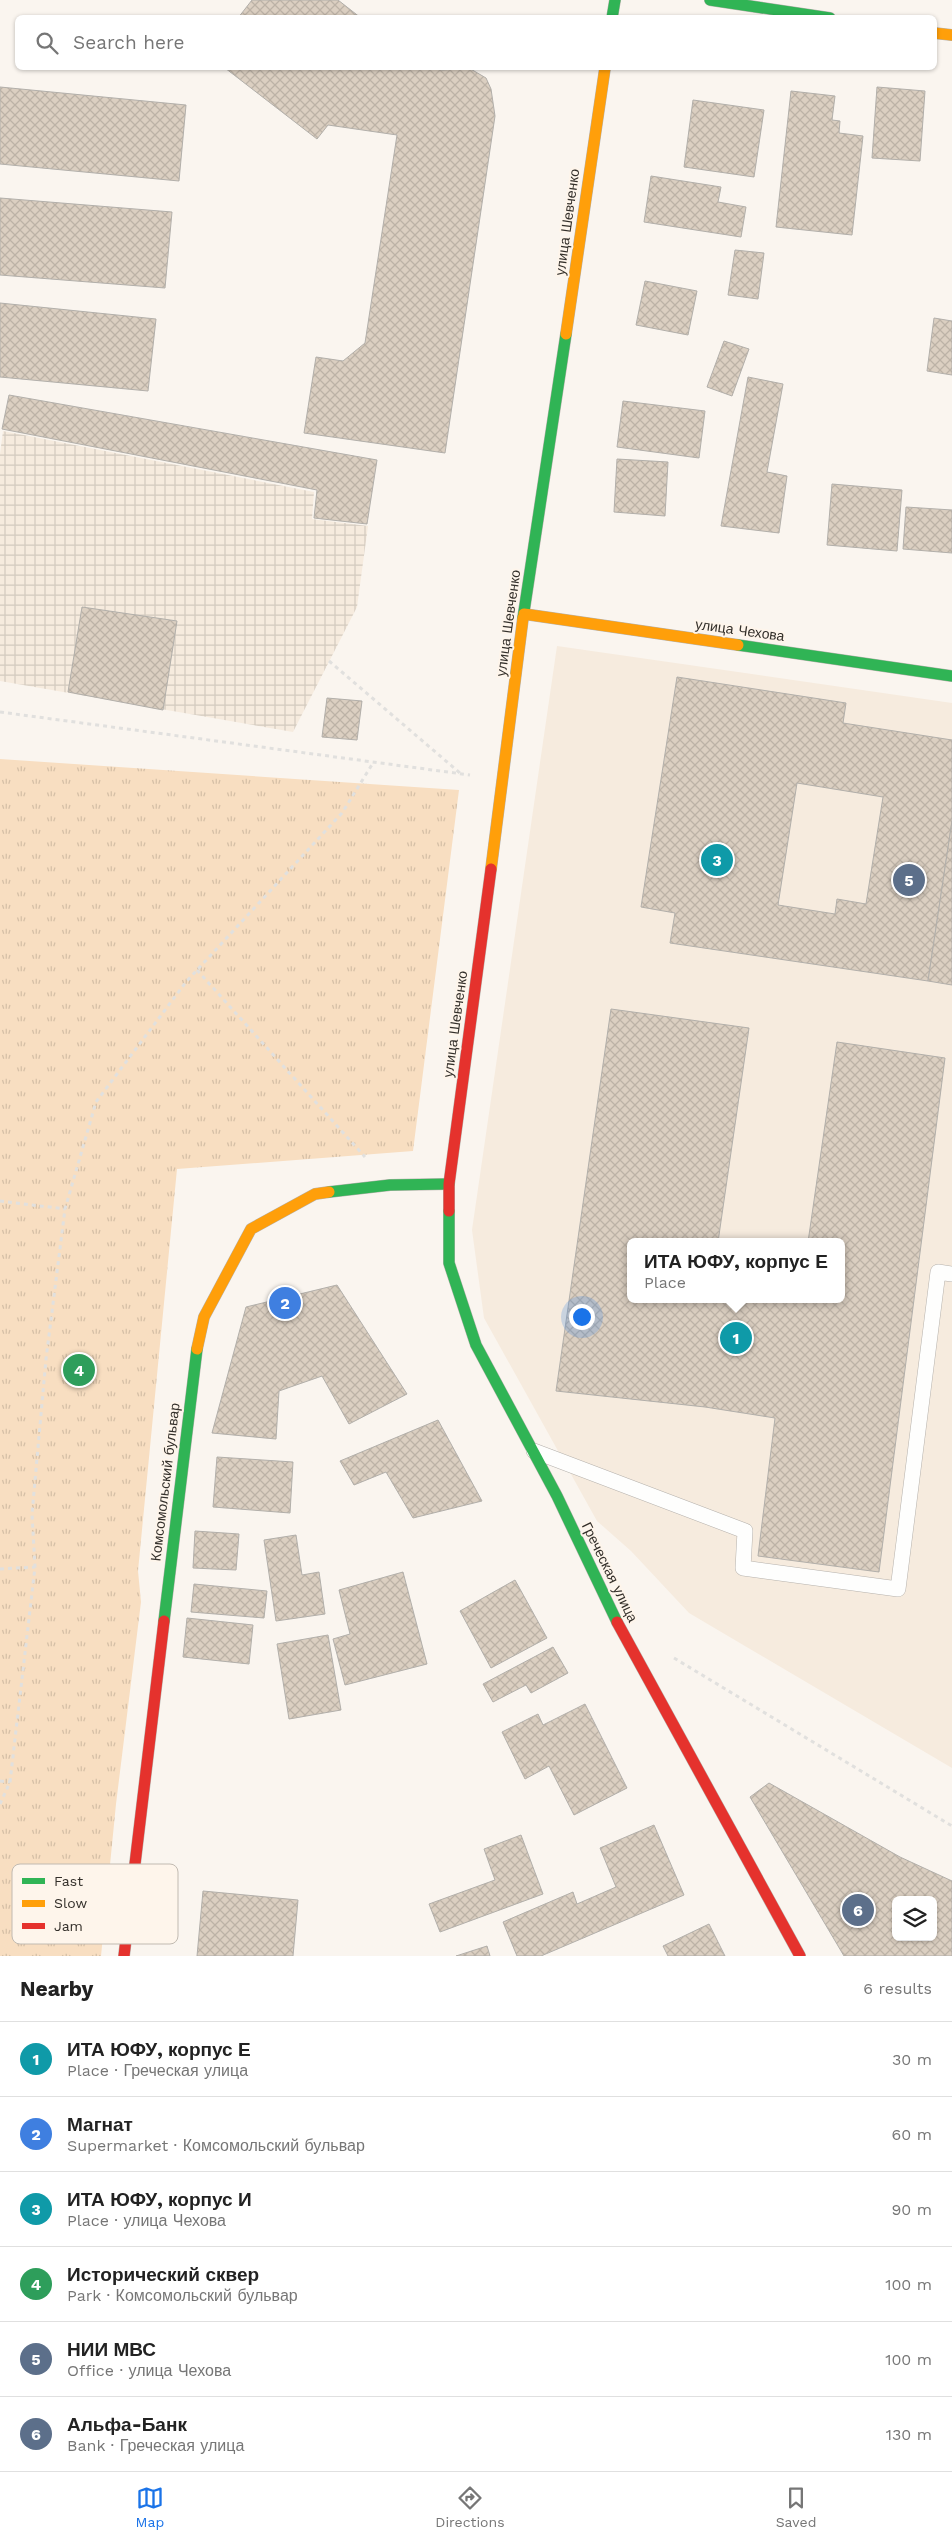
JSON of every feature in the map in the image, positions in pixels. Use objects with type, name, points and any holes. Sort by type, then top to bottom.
[{"type":"main road","points":[[612,15],[615,0]]},
{"type":"main road","points":[[710,0],[810,15]]},
{"type":"main road","points":[[937,33],[952,35]]},
{"type":"main road","name":"улица Шевченко","points":[[448,1184],[524,614],[605,70]]},
{"type":"main road","name":"улица Чехова","points":[[524,614],[952,676]]},
{"type":"main road","name":"Комсомольский бульвар","points":[[135,1864],[193,1372],[204,1316],[251,1229],[315,1194],[390,1185],[448,1184]]},
{"type":"main road","name":"Греческая улица","points":[[448,1184],[449,1263],[476,1345],[532,1450],[618,1624],[800,1956]]},
{"type":"lane","points":[[532,1450],[745,1531],[743,1568],[898,1590],[938,1272],[952,1274]]},
{"type":"path","points":[[329,661],[461,774]]},
{"type":"path","points":[[0,712],[502,780]]},
{"type":"path","points":[[0,1804],[10,1782],[35,1567],[33,1504],[46,1359],[65,1209],[96,1102],[197,970],[342,813],[373,764]]},
{"type":"path","points":[[197,970],[390,1185]]},
{"type":"path","points":[[0,1201],[65,1209]]},
{"type":"path","points":[[0,1569],[35,1567]]},
{"type":"path","points":[[668,1654],[952,1826]]},
{"type":"path","points":[[0,1781],[10,1782]]},
{"type":"shaded area","points":[[3,431],[314,492],[312,519],[368,526],[357,607],[293,732],[0,681],[0,454]]},
{"type":"shaded area","points":[[557,646],[952,703],[952,1768],[689,1613],[631,1551],[597,1521],[484,1318],[472,1230]]},
{"type":"green space","points":[[0,759],[459,790],[413,1151],[177,1169],[138,1571],[141,1602],[110,1864],[12,1864],[12,1944],[102,1944],[101,1956],[0,1956]]},
{"type":"building","points":[[252,0],[338,0],[357,15],[240,15]]},
{"type":"building","points":[[228,70],[472,70],[486,78],[491,89],[495,116],[445,453],[304,433],[316,357],[343,361],[365,343],[397,135],[328,125],[317,139]]},
{"type":"building","points":[[0,87],[186,105],[179,181],[0,164]]},
{"type":"building","points":[[877,87],[925,91],[920,161],[872,158]]},
{"type":"building","points":[[791,91],[835,96],[832,120],[840,121],[839,133],[863,136],[852,235],[776,227]]},
{"type":"building","points":[[693,100],[764,110],[754,177],[684,167]]},
{"type":"building","points":[[651,176],[721,187],[718,202],[746,207],[741,237],[644,222]]},
{"type":"building","points":[[0,198],[172,212],[165,288],[0,275]]},
{"type":"building","points":[[735,250],[764,253],[758,299],[728,295]]},
{"type":"building","points":[[645,281],[697,291],[688,335],[636,325]]},
{"type":"building","points":[[0,303],[156,319],[148,391],[0,377]]},
{"type":"building","points":[[934,318],[952,321],[952,375],[927,371]]},
{"type":"building","points":[[724,341],[749,349],[732,396],[707,387]]},
{"type":"building","points":[[748,377],[783,384],[767,472],[787,476],[779,533],[721,526]]},
{"type":"building","points":[[9,395],[377,460],[367,524],[314,518],[317,490],[2,429]]},
{"type":"building","points":[[623,401],[705,411],[699,458],[617,447]]},
{"type":"building","points":[[617,459],[668,462],[665,516],[614,512]]},
{"type":"building","points":[[832,484],[902,490],[897,551],[827,545]]},
{"type":"building","points":[[906,507],[952,510],[952,553],[903,549]]},
{"type":"building","points":[[82,607],[177,621],[163,710],[68,692]]},
{"type":"building","points":[[677,677],[846,703],[843,723],[952,740],[952,821],[928,981],[670,943],[675,913],[641,907]],"holes":[[[797,783],[883,797],[866,904],[837,899],[835,914],[778,905]]]},
{"type":"building","points":[[327,698],[362,701],[357,740],[322,737]]},
{"type":"building","points":[[952,821],[952,985],[928,981]]},
{"type":"building","points":[[611,1009],[749,1028],[719,1238],[627,1238],[627,1303],[845,1303],[845,1238],[809,1238],[837,1042],[945,1058],[879,1572],[758,1556],[775,1418],[705,1407],[556,1391]]},
{"type":"building","points":[[337,1285],[407,1394],[349,1424],[322,1376],[279,1391],[276,1439],[212,1433],[246,1307]]},
{"type":"building","points":[[438,1420],[482,1501],[413,1518],[386,1472],[354,1485],[340,1461]]},
{"type":"building","points":[[217,1457],[293,1462],[290,1513],[213,1507]]},
{"type":"building","points":[[195,1531],[239,1534],[236,1570],[193,1568]]},
{"type":"building","points":[[296,1535],[302,1575],[319,1572],[325,1614],[276,1621],[264,1540]]},
{"type":"building","points":[[403,1572],[427,1664],[345,1685],[333,1639],[350,1634],[339,1590]]},
{"type":"building","points":[[515,1580],[547,1638],[491,1668],[460,1611]]},
{"type":"building","points":[[194,1584],[267,1591],[264,1618],[191,1612]]},
{"type":"building","points":[[187,1618],[253,1625],[249,1664],[183,1657]]},
{"type":"building","points":[[328,1635],[341,1710],[289,1719],[277,1644]]},
{"type":"building","points":[[553,1647],[568,1673],[531,1693],[526,1685],[493,1702],[483,1684]]},
{"type":"building","points":[[585,1704],[627,1788],[574,1815],[549,1766],[525,1779],[502,1732],[538,1714],[543,1725]]},
{"type":"building","points":[[769,1783],[900,1857],[952,1881],[952,1956],[844,1956],[750,1797]]},
{"type":"building","points":[[654,1825],[684,1895],[541,1956],[517,1956],[503,1922],[573,1892],[577,1904],[616,1887],[600,1848]]},
{"type":"building","points":[[521,1835],[543,1894],[440,1932],[429,1904],[495,1880],[484,1849]]},
{"type":"building","points":[[203,1891],[298,1900],[293,1956],[197,1956]]},
{"type":"building","points":[[709,1924],[725,1956],[668,1956],[663,1946]]},
{"type":"building","points":[[487,1946],[490,1956],[456,1956]]},
{"type":"traffic: fast","points":[[612,15],[615,0]]},
{"type":"traffic: fast","points":[[710,0],[810,15]]},
{"type":"traffic: fast","points":[[523,618],[566,334]]},
{"type":"traffic: fast","points":[[738,645],[952,676]]},
{"type":"traffic: fast","points":[[329,1192],[390,1185],[449,1184]]},
{"type":"traffic: fast","points":[[449,1211],[449,1263],[476,1345],[557,1496],[617,1622]]},
{"type":"traffic: fast","points":[[164,1621],[197,1349]]},
{"type":"traffic: slow","points":[[937,33],[952,35]]},
{"type":"traffic: slow","points":[[566,334],[605,70]]},
{"type":"traffic: slow","points":[[524,614],[738,645]]},
{"type":"traffic: slow","points":[[491,869],[523,618]]},
{"type":"traffic: slow","points":[[197,1349],[204,1317],[251,1229],[315,1194],[329,1192]]},
{"type":"traffic: jam","points":[[449,1211],[449,1184],[491,869]]},
{"type":"traffic: jam","points":[[135,1864],[164,1621]]},
{"type":"traffic: jam","points":[[617,1622],[800,1956]]},
{"type":"traffic: jam","points":[[124,1956],[125,1944]]},
{"type":"place","name":"ИТА ЮФУ, корпус И","points":[[717,860]]},
{"type":"place","name":"НИИ МВС","points":[[909,880]]},
{"type":"place","name":"Магнат","points":[[285,1303]]},
{"type":"place","name":"ИТА ЮФУ, корпус Е","points":[[736,1338]]},
{"type":"place","name":"Исторический сквер","points":[[79,1370]]},
{"type":"place","name":"Альфа-Банк","points":[[858,1910]]}]
